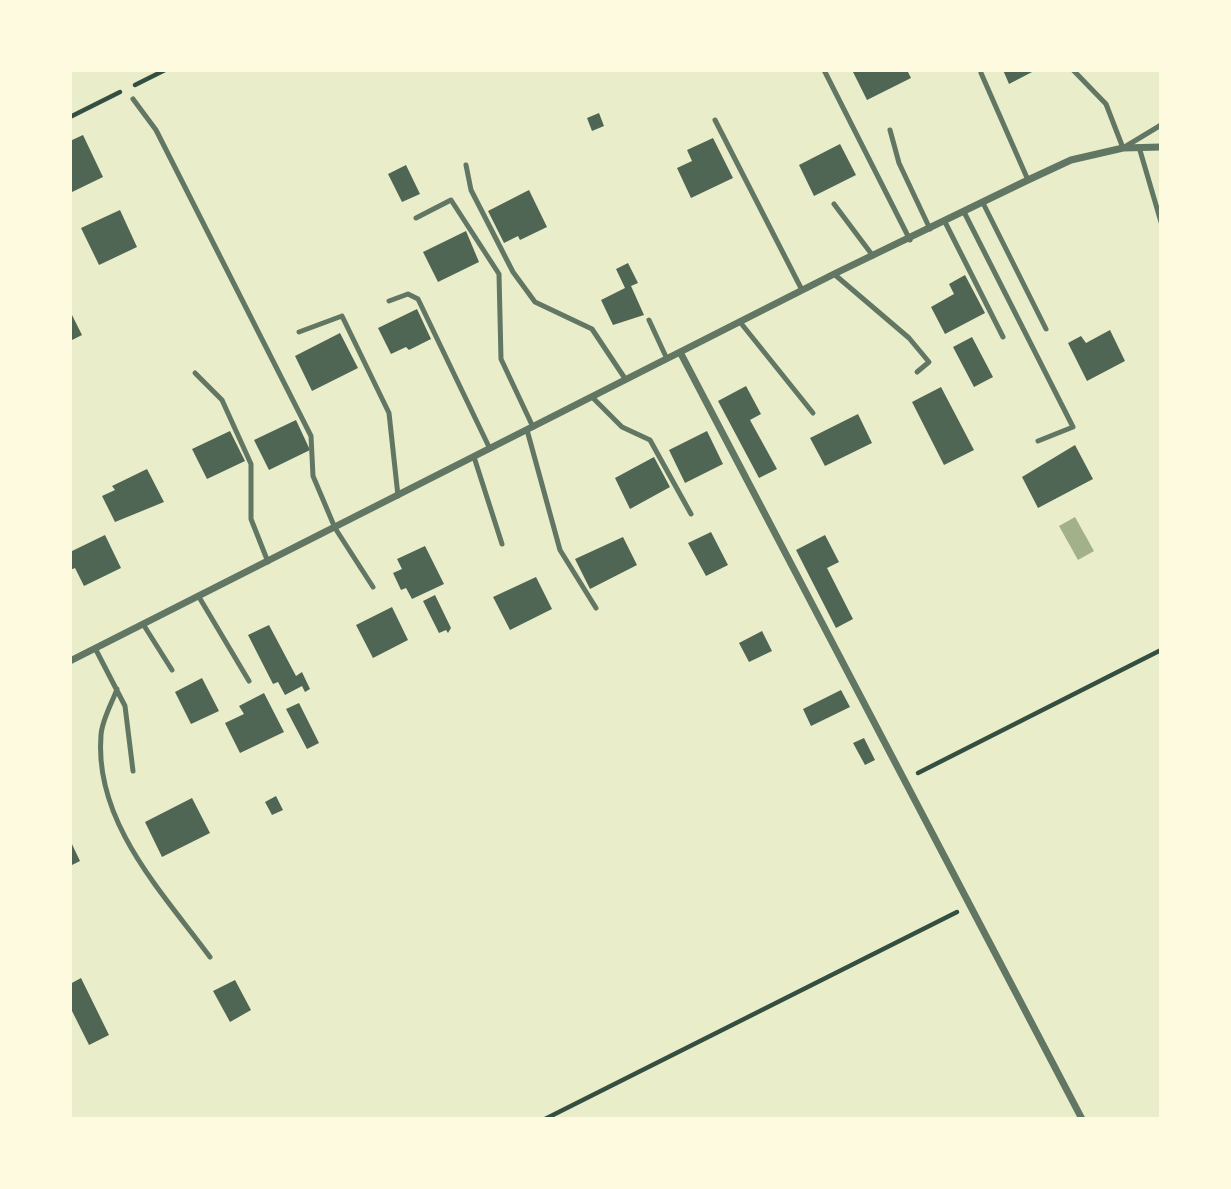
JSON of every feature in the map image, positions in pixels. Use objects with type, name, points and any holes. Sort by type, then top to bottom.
[{"type":"street","points":[[70,661],[802,290],[910,240],[1028,180],[1071,160],[1123,148],[1161,147]]},
{"type":"street","points":[[680,352],[1082,1119]]},
{"type":"lane","points":[[824,70],[910,240]]},
{"type":"lane","points":[[1073,70],[1107,104],[1123,148],[1161,125]]},
{"type":"lane","points":[[981,73],[1028,180]]},
{"type":"lane","points":[[133,99],[156,130],[311,436],[313,476],[335,528],[373,587]]},
{"type":"lane","points":[[715,120],[802,290]]},
{"type":"lane","points":[[890,130],[899,163],[930,229]]},
{"type":"lane","points":[[1139,147],[1161,222]]},
{"type":"lane","points":[[466,165],[471,190],[513,272],[535,302],[592,329],[626,380]]},
{"type":"lane","points":[[416,218],[451,200],[499,274],[501,359],[530,428],[560,550],[596,608]]},
{"type":"lane","points":[[983,203],[1046,328]]},
{"type":"lane","points":[[834,204],[873,256]]},
{"type":"lane","points":[[964,212],[1073,427],[1038,441]]},
{"type":"lane","points":[[945,222],[1003,337]]},
{"type":"lane","points":[[834,274],[909,338],[929,362],[917,372]]},
{"type":"lane","points":[[389,301],[408,294],[418,299],[490,449]]},
{"type":"lane","points":[[299,332],[342,316],[389,414],[398,496]]},
{"type":"lane","points":[[649,320],[667,359]]},
{"type":"lane","points":[[740,322],[813,413]]},
{"type":"lane","points":[[195,373],[222,400],[251,464],[251,519],[268,562]]},
{"type":"lane","points":[[592,397],[622,427],[650,440],[691,514]]},
{"type":"lane","points":[[474,457],[502,544]]},
{"type":"lane","points":[[199,597],[249,681]]},
{"type":"lane","points":[[143,624],[172,670]]},
{"type":"lane","points":[[95,648],[125,706],[133,771]]},
{"type":"lane","points":[[117,689],[101,733],[102,774],[126,843],[210,957]]},
{"type":"path","points":[[905,780],[1161,650]]},
{"type":"path","points":[[545,1119],[971,905]]},
{"type":"shaded area","points":[[1075,517],[1094,551],[1078,560],[1059,526]]},
{"type":"building","points":[[852,70],[907,70],[911,78],[867,100]]},
{"type":"building","points":[[1003,70],[1036,70],[1009,84]]},
{"type":"building","points":[[599,113],[604,126],[592,131],[587,118]]},
{"type":"building","points":[[83,135],[103,177],[70,193],[70,141]]},
{"type":"building","points":[[713,138],[733,178],[691,198],[677,168],[692,161],[687,150]]},
{"type":"building","points":[[840,144],[856,175],[814,196],[799,165]]},
{"type":"building","points":[[406,165],[420,194],[402,202],[388,174]]},
{"type":"building","points":[[529,190],[547,227],[520,240],[518,236],[504,243],[488,211]]},
{"type":"building","points":[[120,210],[137,247],[99,265],[81,228]]},
{"type":"building","points":[[466,231],[479,262],[438,282],[423,252]]},
{"type":"building","points":[[628,263],[638,283],[631,286],[644,315],[613,325],[601,300],[625,288],[616,269]]},
{"type":"building","points":[[965,275],[985,313],[945,334],[931,307],[954,294],[949,284]]},
{"type":"building","points":[[417,309],[431,339],[409,350],[406,347],[391,354],[378,328]]},
{"type":"building","points":[[70,311],[82,335],[70,341]]},
{"type":"building","points":[[1110,330],[1125,361],[1087,381],[1068,343],[1081,336],[1086,343]]},
{"type":"building","points":[[340,333],[358,368],[312,391],[295,356]]},
{"type":"building","points":[[972,337],[993,377],[974,387],[953,347]]},
{"type":"building","points":[[746,386],[761,414],[750,420],[777,469],[759,478],[718,401]]},
{"type":"building","points":[[941,387],[974,450],[944,465],[912,402]]},
{"type":"building","points":[[858,414],[872,443],[825,466],[810,438]]},
{"type":"building","points":[[296,420],[310,450],[269,470],[254,440]]},
{"type":"building","points":[[230,431],[245,461],[207,479],[192,449]]},
{"type":"building","points":[[707,431],[723,464],[685,483],[669,450]]},
{"type":"building","points":[[1075,445],[1093,479],[1038,508],[1022,477]]},
{"type":"building","points":[[654,457],[670,487],[630,509],[615,478]]},
{"type":"building","points":[[147,469],[164,502],[115,522],[102,496],[115,490],[112,486]]},
{"type":"building","points":[[711,532],[728,565],[706,576],[688,543]]},
{"type":"building","points":[[105,535],[121,568],[84,586],[75,568],[70,570],[70,552]]},
{"type":"building","points":[[825,535],[839,562],[827,568],[853,619],[836,628],[796,550]]},
{"type":"building","points":[[623,537],[637,565],[590,589],[575,559]]},
{"type":"building","points":[[425,546],[444,584],[412,599],[406,588],[401,590],[393,573],[402,569],[397,559]]},
{"type":"building","points":[[536,577],[552,609],[510,630],[493,597]]},
{"type":"building","points":[[435,595],[451,628],[448,633],[446,630],[439,633],[423,601]]},
{"type":"building","points":[[392,607],[408,640],[373,658],[356,625]]},
{"type":"building","points":[[269,625],[296,676],[302,672],[310,689],[305,692],[302,686],[285,695],[278,682],[273,684],[248,635]]},
{"type":"building","points":[[762,631],[772,651],[749,662],[739,643]]},
{"type":"building","points":[[202,678],[219,711],[191,724],[175,692]]},
{"type":"building","points":[[841,690],[850,707],[811,726],[803,709]]},
{"type":"building","points":[[264,693],[284,732],[240,753],[225,723],[244,714],[239,706]]},
{"type":"building","points":[[299,703],[319,743],[307,749],[286,709]]},
{"type":"building","points":[[864,738],[875,760],[865,765],[853,743]]},
{"type":"building","points":[[276,796],[283,810],[272,815],[265,802]]},
{"type":"building","points":[[192,798],[210,833],[162,857],[145,822]]},
{"type":"building","points":[[70,840],[80,861],[70,866]]},
{"type":"building","points":[[81,978],[109,1035],[89,1045],[70,1007],[70,984]]},
{"type":"building","points":[[235,980],[251,1010],[230,1022],[213,991]]}]
